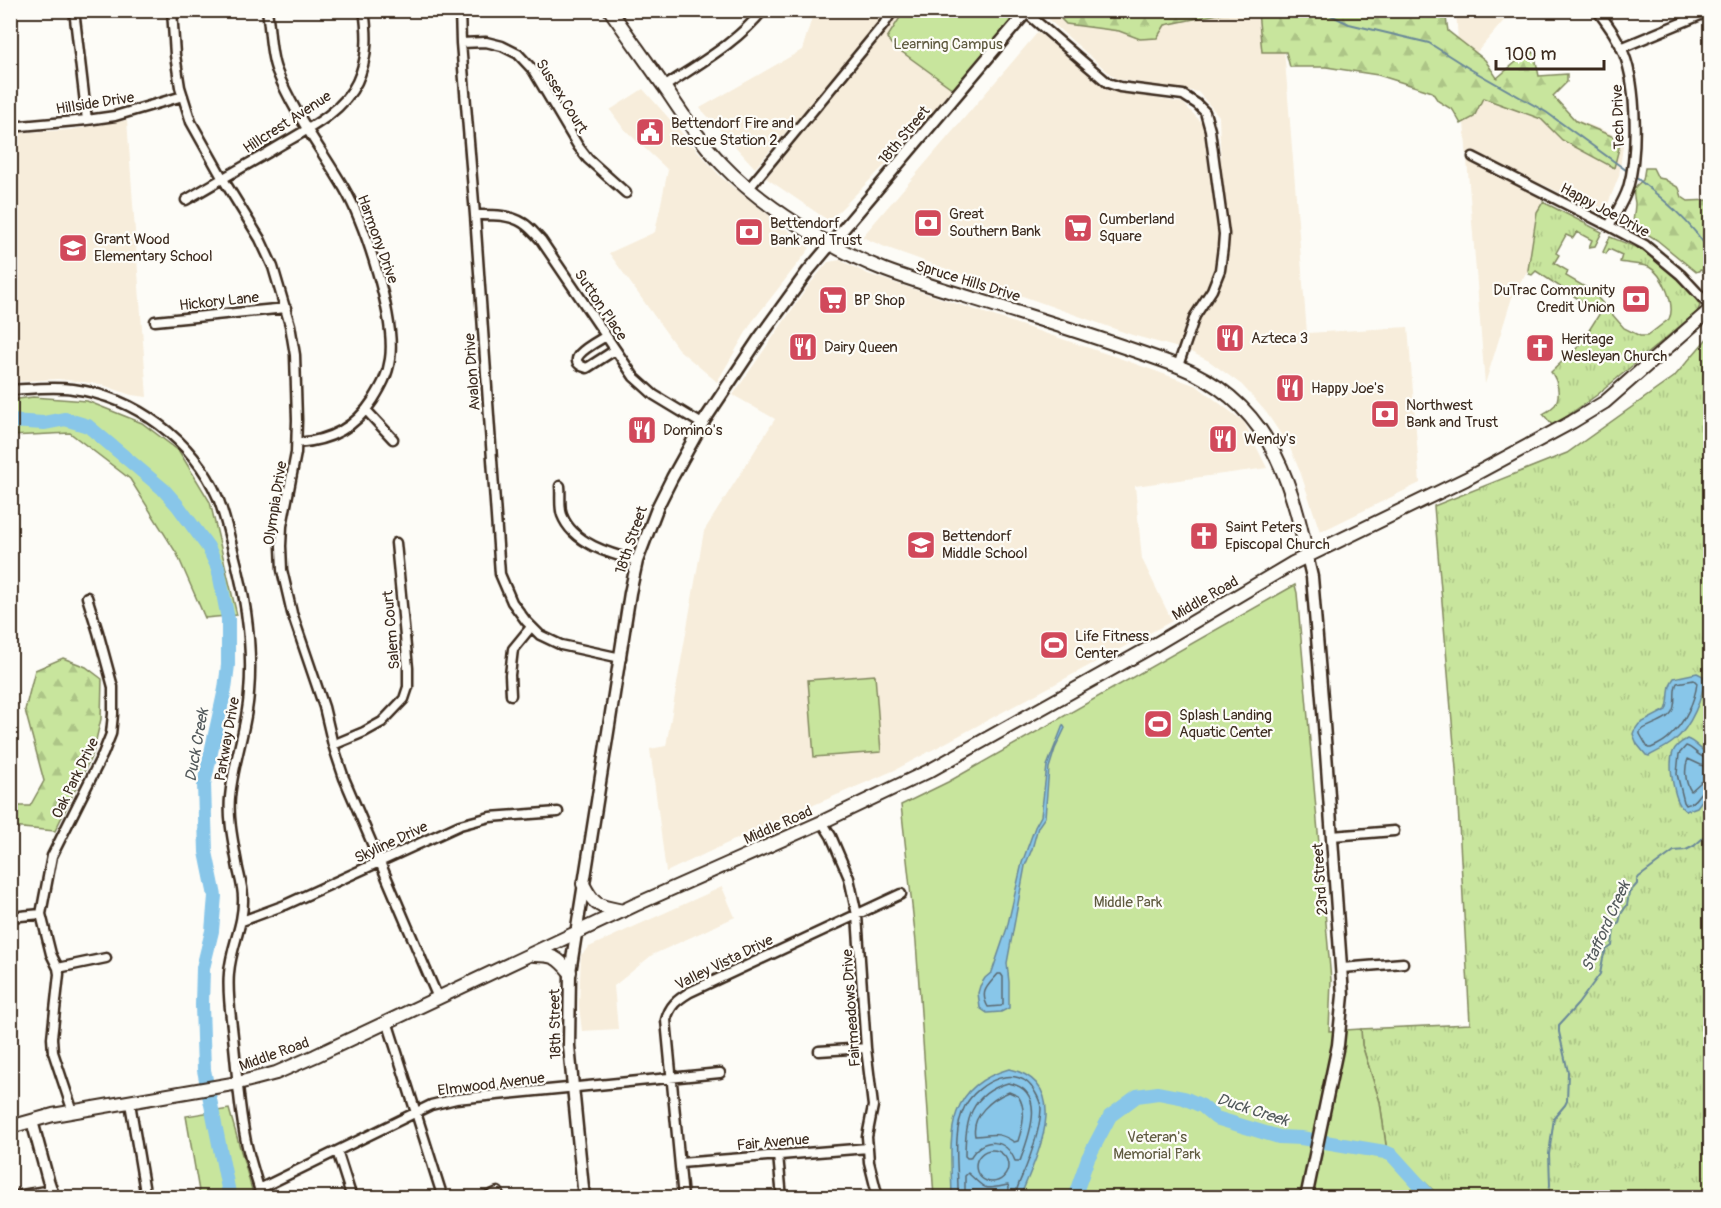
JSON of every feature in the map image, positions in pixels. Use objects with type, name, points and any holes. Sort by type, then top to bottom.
[{"type":"main road","name":"Spruce Hills Drive","points":[[610,10],[688,124],[723,165],[779,212],[865,262],[910,279],[1178,366],[1200,376],[1236,402],[1265,435],[1284,470],[1308,556]]},
{"type":"main road","name":"Middle Road","points":[[10,1127],[74,1112],[233,1084],[276,1072],[929,771],[1151,647],[1293,563],[1466,479],[1605,402],[1710,308]]},
{"type":"main road","points":[[583,884],[594,902],[602,907],[623,911]]},
{"type":"main road","points":[[530,955],[555,957],[570,972]]},
{"type":"street","points":[[74,10],[87,120]]},
{"type":"street","name":"Olympia Drive","points":[[172,10],[175,55],[191,122],[260,239],[273,267],[290,325],[295,355],[297,443],[282,526],[281,546],[282,570],[292,613],[324,707],[344,778],[438,998]]},
{"type":"street","name":"Harmony Drive","points":[[267,10],[275,67],[307,129],[345,190],[363,230],[384,296],[391,356],[387,375],[366,411],[348,428],[323,440],[297,443]]},
{"type":"street","name":"Hillcrest Avenue","points":[[186,200],[328,116],[346,99],[357,82],[365,59],[368,33],[364,10]]},
{"type":"street","name":"Avalon Drive","points":[[460,10],[500,574],[512,602],[540,635],[561,645],[621,657]]},
{"type":"street","points":[[664,87],[734,40],[755,21],[763,10]]},
{"type":"street","points":[[749,188],[884,24],[893,10]]},
{"type":"street","name":"Tech Drive","points":[[1598,10],[1615,33],[1625,56],[1632,83],[1634,143],[1632,172],[1627,191],[1609,226]]},
{"type":"street","points":[[1026,11],[1108,83],[1119,87],[1183,95],[1197,104],[1209,120],[1224,234],[1222,260],[1212,290],[1195,316],[1178,366]]},
{"type":"street","name":"18th Street","points":[[584,1197],[568,1026],[570,972],[637,561],[658,506],[702,424],[769,325],[808,271],[1026,11]]},
{"type":"street","points":[[1621,48],[1710,11]]},
{"type":"street","name":"Sussex Court","points":[[461,43],[486,42],[502,46],[518,54],[533,70],[578,147],[626,193]]},
{"type":"street","name":"Hillside Drive","points":[[10,127],[127,114],[183,96]]},
{"type":"street","name":"Happy Joe Drive","points":[[1473,157],[1645,245],[1681,275],[1710,308]]},
{"type":"street","name":"Sutton Place","points":[[475,215],[507,216],[523,223],[541,240],[634,377],[652,393],[702,424]]},
{"type":"street","name":"Hickory Lane","points":[[155,321],[286,308]]},
{"type":"street","points":[[606,336],[580,352],[577,357],[581,367],[587,368],[615,350]]},
{"type":"street","name":"Parkway Drive","points":[[10,390],[57,387],[102,395],[122,402],[168,431],[185,448],[207,478],[218,498],[240,575],[248,634],[247,719],[230,797],[230,828],[243,896],[242,921],[228,975],[233,1084],[261,1193]]},
{"type":"street","points":[[366,411],[393,439]]},
{"type":"street","points":[[560,486],[562,514],[569,527],[586,542],[603,551],[637,561]]},
{"type":"street","name":"Salem Court","points":[[333,745],[382,722],[404,699],[408,687],[396,543]]},
{"type":"street","name":"23rd Street","points":[[1306,1197],[1338,1045],[1343,995],[1312,577],[1308,556]]},
{"type":"street","name":"Oak Park Drive","points":[[74,1112],[53,1052],[52,1038],[59,974],[51,954],[41,914],[52,856],[111,734],[113,687],[87,597]]},
{"type":"street","points":[[511,695],[510,675],[513,650],[531,627]]},
{"type":"street","name":"Skyline Drive","points":[[242,921],[285,905],[459,825],[490,817],[558,812]]},
{"type":"street","name":"Fairmeadows Drive","points":[[822,822],[831,836],[849,878],[857,915],[866,1047],[873,1106],[867,1137],[869,1162],[878,1197]]},
{"type":"street","points":[[1332,836],[1394,831]]},
{"type":"street","name":"Valley Vista Drive","points":[[684,1197],[666,1020],[675,1001],[722,976],[901,894]]},
{"type":"street","points":[[10,917],[41,914]]},
{"type":"street","points":[[58,968],[106,958]]},
{"type":"street","points":[[1342,968],[1403,963]]},
{"type":"street","points":[[387,1022],[444,1197]]},
{"type":"street","points":[[819,1051],[866,1047]]},
{"type":"street","name":"Elmwood Avenue","points":[[261,1193],[337,1151],[431,1105],[456,1099],[720,1072]]},
{"type":"street","points":[[130,1103],[146,1197]]},
{"type":"street","points":[[10,1197],[53,1194],[32,1121]]},
{"type":"street","name":"Fair Avenue","points":[[680,1163],[868,1148]]},
{"type":"street","points":[[337,1151],[352,1197]]},
{"type":"street","points":[[778,1155],[782,1197]]},
{"type":"street","points":[[485,1197],[498,1192]]},
{"type":"shaded area","points":[[1057,10],[1281,11],[1307,333],[1408,327],[1420,483],[1320,532],[1290,448],[1266,412],[1242,385],[1209,361],[1189,351],[1132,335],[862,237],[1038,32],[1107,90],[1183,103],[1203,124],[1209,172],[1221,171],[1219,116],[1198,92],[1116,79],[1049,20]]},
{"type":"shaded area","points":[[814,11],[1018,11],[946,98],[894,156],[829,221],[766,178],[830,99],[820,93],[755,168],[700,108],[802,50]]},
{"type":"shaded area","points":[[1456,11],[1512,11],[1460,72]]},
{"type":"shaded area","points":[[1460,72],[1624,139],[1619,176],[1604,214],[1542,184],[1542,199],[1530,267],[1513,294],[1485,384]]},
{"type":"shaded area","points":[[643,89],[721,177],[810,248],[752,322],[717,382],[678,349],[609,253],[655,232],[668,170],[623,128],[610,110]]},
{"type":"shaded area","name":"Grant Wood Elementary School","points":[[127,120],[147,397],[131,395],[100,384],[58,379],[11,382],[11,133],[69,130]]},
{"type":"shaded area","name":"Bettendorf Middle School","points":[[840,260],[868,274],[1197,386],[1244,422],[1267,468],[1135,486],[1142,559],[1172,621],[895,770],[760,828],[666,872],[650,749],[666,746],[704,531],[775,419],[733,395],[809,285],[828,262]]},
{"type":"shaded area","points":[[722,887],[735,917],[652,955],[614,986],[618,1029],[582,1031],[579,1006],[581,955],[589,947]]},
{"type":"green space","name":"Learning Campus","points":[[1011,10],[1011,23],[953,89],[891,44],[887,38],[901,16],[901,11]]},
{"type":"green space","points":[[1084,11],[1445,11],[1448,31],[1485,60],[1497,78],[1516,62],[1534,52],[1539,76],[1567,74],[1567,82],[1553,96],[1576,121],[1621,140],[1614,168],[1562,140],[1541,119],[1483,98],[1474,117],[1461,124],[1453,110],[1438,101],[1432,92],[1423,89],[1378,75],[1326,67],[1290,67],[1286,52],[1262,52],[1258,12],[1223,13],[1165,25],[1157,38],[1140,39],[1119,31],[1066,24],[1061,19]]},
{"type":"green space","points":[[1645,168],[1653,168],[1658,178],[1679,188],[1682,197],[1688,201],[1710,200],[1710,280],[1701,270],[1696,272],[1657,240],[1633,225],[1634,190],[1643,180]]},
{"type":"green space","points":[[1543,202],[1602,232],[1595,246],[1589,247],[1592,240],[1577,232],[1573,238],[1566,235],[1556,253],[1559,255],[1554,263],[1568,271],[1566,276],[1592,291],[1624,328],[1640,336],[1647,336],[1669,319],[1671,306],[1663,283],[1649,267],[1620,262],[1622,255],[1609,249],[1606,254],[1603,252],[1610,237],[1641,250],[1656,260],[1682,283],[1700,306],[1697,312],[1597,395],[1553,426],[1543,414],[1555,405],[1558,397],[1557,384],[1551,372],[1579,346],[1600,313],[1536,271],[1532,275],[1529,274],[1537,212]]},
{"type":"green space","points":[[1710,335],[1710,1197],[1440,1197],[1386,1145],[1380,1102],[1362,1045],[1361,1029],[1470,1024],[1456,769],[1434,506],[1567,453],[1674,377]]},
{"type":"green space","points":[[33,397],[87,401],[142,423],[179,451],[210,502],[237,615],[205,618],[177,554],[130,479],[70,433],[11,436],[11,400]]},
{"type":"green space","name":"Middle Park","points":[[1295,585],[1331,980],[1329,1031],[1361,1029],[1362,1045],[1380,1102],[1386,1145],[1440,1197],[934,1197],[916,942],[901,805],[948,782]]},
{"type":"green space","points":[[63,658],[86,667],[102,679],[101,719],[93,753],[55,831],[11,827],[11,806],[30,806],[44,781],[25,710],[35,670]]},
{"type":"green space","points":[[875,675],[881,752],[814,757],[808,680]]},
{"type":"green space","points":[[229,1109],[254,1197],[200,1197],[186,1116]]},
{"type":"water","points":[[1697,673],[1703,676],[1702,692],[1691,720],[1680,736],[1671,743],[1649,756],[1646,755],[1637,744],[1634,731],[1639,724],[1666,710],[1670,686],[1674,678]]},
{"type":"water","points":[[1063,725],[1065,728],[1049,768],[1045,817],[1038,827],[1025,866],[1007,963],[1009,1008],[1001,1012],[987,1013],[980,1008],[978,993],[985,978],[992,972],[1007,928],[1022,863],[1041,816],[1047,766]]},
{"type":"water","points":[[1687,739],[1710,754],[1710,790],[1697,807],[1686,811],[1675,793],[1671,766],[1674,750]]},
{"type":"water","points":[[1009,1069],[1029,1077],[1041,1089],[1046,1105],[1041,1143],[1020,1197],[952,1197],[952,1137],[961,1103],[971,1089],[987,1078]]},
{"type":"waterway","points":[[1058,14],[1073,10]]},
{"type":"waterway","points":[[1320,10],[1349,24],[1429,43],[1546,112],[1630,173]]},
{"type":"waterway","points":[[1634,176],[1686,221],[1710,253]]},
{"type":"waterway","name":"Stafford Creek","points":[[1710,253],[1710,271]]},
{"type":"waterway","name":"Duck Creek","points":[[10,421],[44,423],[65,419],[88,426],[163,489],[208,547],[218,568],[228,619],[228,665],[225,689],[204,784],[206,852],[215,896],[212,931],[203,968],[202,1005],[204,1070],[230,1198]]},
{"type":"waterway","name":"Stafford Creek","points":[[1546,1198],[1550,1185],[1549,1154],[1554,1118],[1567,1101],[1568,1072],[1559,1025],[1600,974],[1606,950],[1612,946],[1614,928],[1619,923],[1621,914],[1627,905],[1629,893],[1637,884],[1639,877],[1674,851],[1686,850],[1694,846],[1710,832]]},
{"type":"waterway","name":"Duck Creek","points":[[1074,1198],[1088,1158],[1110,1116],[1137,1096],[1158,1093],[1184,1098],[1202,1106],[1216,1118],[1279,1137],[1301,1138],[1385,1152],[1392,1155],[1431,1198]]},
{"type":"place","name":"Bettendorf Fire and Rescue Station 2","points":[[650,132]]},
{"type":"place","name":"Great Southern Bank","points":[[928,223]]},
{"type":"place","name":"Cumberland Square","points":[[1078,228]]},
{"type":"place","name":"Bettendorf Bank and Trust","points":[[749,232]]},
{"type":"place","name":"Grant Wood Elementary School","points":[[73,248]]},
{"type":"place","name":"DuTrac Community Credit Union","points":[[1636,299]]},
{"type":"place","name":"BP Shop","points":[[833,300]]},
{"type":"place","name":"Azteca 3","points":[[1230,338]]},
{"type":"place","name":"Dairy Queen","points":[[803,347]]},
{"type":"place","name":"Heritage Wesleyan Church","points":[[1540,348]]},
{"type":"place","name":"Happy Joe's","points":[[1290,388]]},
{"type":"place","name":"Northwest Bank and Trust","points":[[1385,414]]},
{"type":"place","name":"Domino's","points":[[642,430]]},
{"type":"place","name":"Wendy's","points":[[1223,439]]},
{"type":"place","name":"Saint Peters Episcopal Church","points":[[1204,536]]},
{"type":"place","name":"Bettendorf Middle School","points":[[921,545]]},
{"type":"place","name":"Life Fitness Center","points":[[1054,645]]},
{"type":"place","name":"Splash Landing Aquatic Center","points":[[1158,724]]},
{"type":"park label","name":"Veteran's Memorial Park","points":[[1157,1146]]}]
